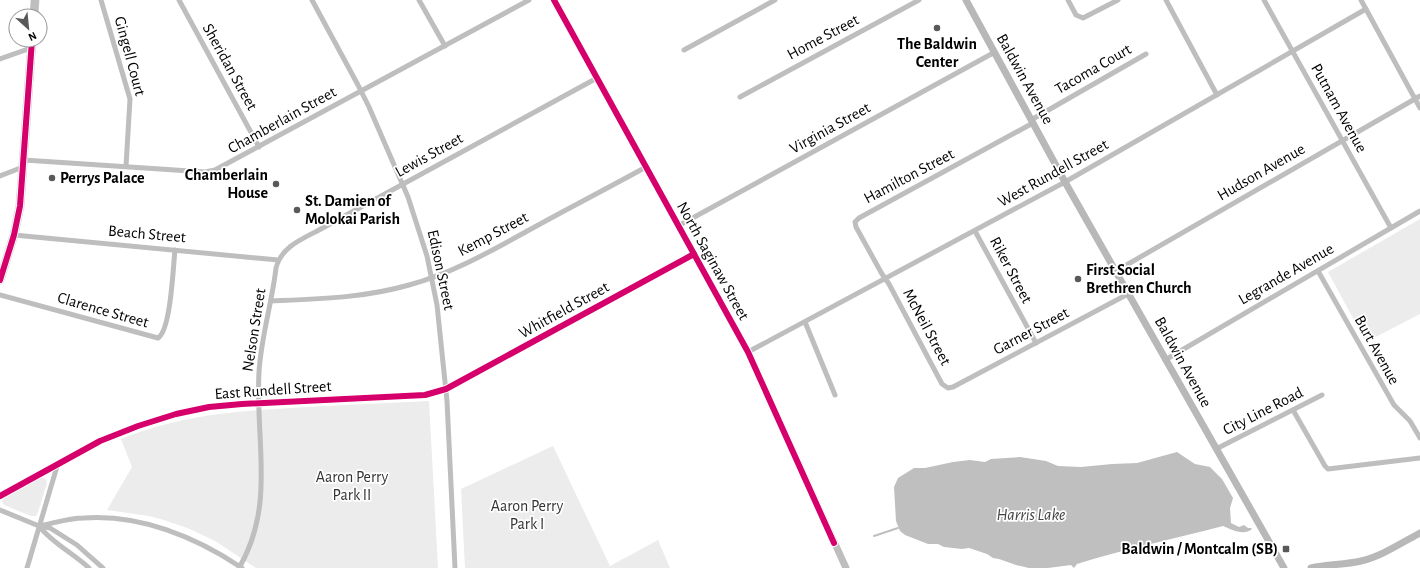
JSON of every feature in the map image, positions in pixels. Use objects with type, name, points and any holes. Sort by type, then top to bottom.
[{"type":"main road","name":"Baldwin Avenue","points":[[968,1],[1065,182],[1284,568]]},
{"type":"main road","points":[[0,280],[14,235],[20,206],[32,48]]},
{"type":"main road","points":[[1311,568],[1368,559],[1420,533]]},
{"type":"street","name":"Gingell Court","points":[[101,0],[130,99],[126,166]]},
{"type":"street","name":"Sheridan Street","points":[[178,0],[259,147]]},
{"type":"street","name":"Edison Street","points":[[312,0],[361,91],[403,184],[420,232],[432,278],[448,404],[455,568]]},
{"type":"street","points":[[419,0],[445,46]]},
{"type":"street","name":"Chamberlain Street","points":[[0,176],[23,163],[126,166],[210,171],[217,169],[529,0]]},
{"type":"street","name":"North Saginaw Street","points":[[554,0],[748,352],[846,568]]},
{"type":"street","points":[[684,50],[775,0]]},
{"type":"street","name":"Home Street","points":[[740,97],[919,0]]},
{"type":"street","points":[[1068,0],[1076,15],[1080,18],[1087,17],[1118,0]]},
{"type":"street","points":[[1166,0],[1217,95]]},
{"type":"street","name":"Putnam Avenue","points":[[1264,0],[1391,228]]},
{"type":"street","points":[[1361,0],[1418,97],[1420,108]]},
{"type":"street","name":"West Rundell Street","points":[[748,352],[1065,182],[1366,9]]},
{"type":"street","points":[[0,59],[23,48]]},
{"type":"street","name":"Virginia Street","points":[[678,226],[994,52]]},
{"type":"street","name":"Tacoma Court","points":[[1032,122],[1146,54]]},
{"type":"street","name":"Lewis Street","points":[[278,260],[284,251],[300,241],[597,78]]},
{"type":"street","name":"Hudson Avenue","points":[[1116,271],[1418,97]]},
{"type":"street","name":"Hamilton Street","points":[[885,279],[856,227],[855,222],[1032,122]]},
{"type":"street","name":"Kemp Street","points":[[271,301],[320,299],[361,295],[394,289],[432,278],[453,270],[485,254],[646,167]]},
{"type":"street","name":"Legrande Avenue","points":[[1165,360],[1420,211]]},
{"type":"street","name":"Riker Street","points":[[975,231],[1036,343]]},
{"type":"street","name":"Beach Street","points":[[14,235],[278,260]]},
{"type":"street","name":"Clarence Street","points":[[0,295],[158,338],[161,336],[169,311],[175,250]]},
{"type":"street","name":"Whitfield Street","points":[[446,389],[694,254]]},
{"type":"street","name":"Nelson Street","points":[[240,568],[250,545],[261,499],[262,480],[258,379],[260,356],[278,260]]},
{"type":"street","name":"Burt Avenue","points":[[1318,271],[1394,405],[1410,420],[1420,438]]},
{"type":"street","name":"McNeil Street","points":[[885,279],[942,384],[946,388]]},
{"type":"street","name":"Garner Street","points":[[946,388],[953,388],[1128,294]]},
{"type":"street","points":[[805,322],[835,395]]},
{"type":"street","name":"East Rundell Street","points":[[0,496],[100,441],[161,418],[209,407],[259,403],[425,395],[446,389]]},
{"type":"street","name":"City Line Road","points":[[1216,449],[1322,395]]},
{"type":"street","points":[[1293,410],[1328,469],[1420,458]]},
{"type":"street","points":[[27,568],[58,463]]},
{"type":"street","points":[[0,510],[39,526],[50,528],[83,550],[103,568]]},
{"type":"street","points":[[39,526],[85,517],[134,522],[166,530],[189,538],[212,550],[240,568]]},
{"type":"street","points":[[39,526],[46,536],[72,553],[89,568]]},
{"type":"green space","points":[[1420,219],[1420,314],[1366,342],[1328,272]]},
{"type":"green space","name":"Aaron Perry Park II","points":[[429,401],[438,568],[256,568],[215,541],[190,529],[149,516],[107,510],[132,467],[121,439],[144,431],[190,419],[235,412]]},
{"type":"green space","name":"Aaron Perry Park I","points":[[553,446],[610,566],[658,540],[670,568],[465,568],[461,489]]},
{"type":"green space","points":[[42,477],[47,483],[36,516],[31,516],[4,505],[2,501],[4,498]]},
{"type":"water","name":"Harris Lake","points":[[1177,452],[1195,464],[1210,467],[1222,479],[1233,498],[1230,508],[1231,523],[1239,527],[1244,525],[1252,529],[1242,532],[1234,531],[1223,526],[1077,564],[1074,568],[1071,565],[1048,568],[1029,568],[993,558],[987,554],[969,548],[962,549],[944,547],[938,544],[928,544],[905,535],[900,531],[896,521],[894,487],[898,478],[914,468],[925,468],[970,460],[985,462],[991,459],[1020,457],[1046,461],[1058,466],[1081,467],[1137,463]]},
{"type":"waterway","points":[[874,536],[898,528]]},
{"type":"cycle path","points":[[554,0],[748,352],[834,543]]},
{"type":"cycle path","points":[[0,280],[14,235],[20,206],[31,48]]},
{"type":"cycle path","points":[[0,496],[100,441],[138,426],[176,414],[209,407],[242,404],[425,395],[446,389],[694,254]]},
{"type":"place","name":"The Baldwin Center","points":[[937,28]]},
{"type":"place","name":"Perrys Palace","points":[[52,178]]},
{"type":"place","name":"Chamberlain House","points":[[276,184]]},
{"type":"place","name":"St. Damien of Molokai Parish","points":[[297,210]]},
{"type":"place","name":"First Social Brethren Church","points":[[1078,279]]},
{"type":"place","name":"Baldwin / Montcalm (SB)","points":[[1286,549]]}]
